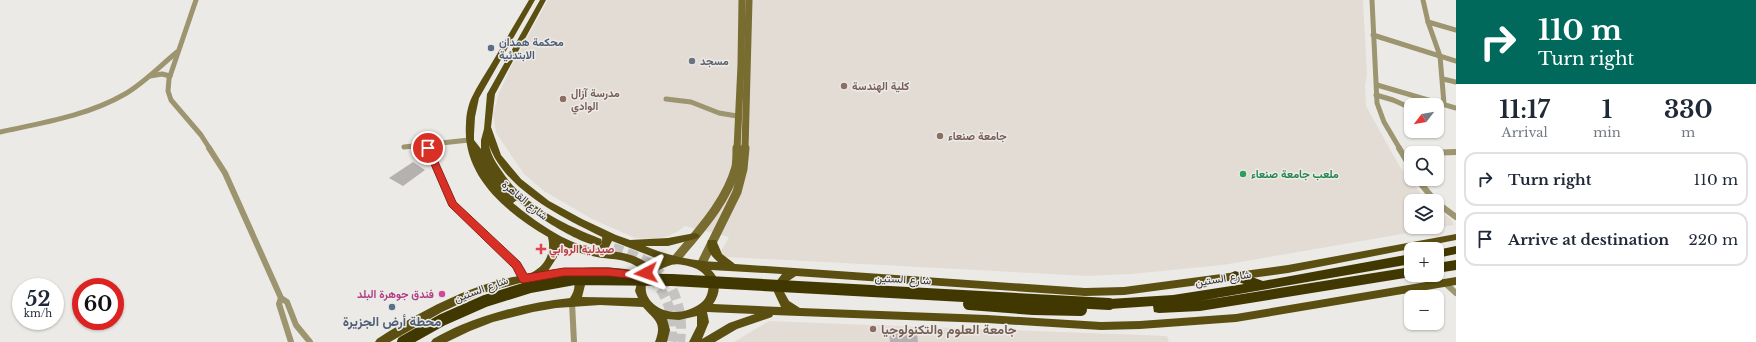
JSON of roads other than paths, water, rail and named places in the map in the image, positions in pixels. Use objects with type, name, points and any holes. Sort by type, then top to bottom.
[{"type":"highway","points":[[1444,253],[1456,250]]},
{"type":"highway","name":"شارع الستين","points":[[403,342],[436,322],[483,301],[532,288],[573,280],[620,278],[679,280],[1110,307],[1173,300],[1263,286],[1404,259]]},
{"type":"highway","points":[[1444,267],[1456,265]]},
{"type":"highway","name":"شارع الستين","points":[[416,342],[457,319],[506,301],[556,289],[605,284],[805,293],[1034,309],[1200,306],[1404,273]]},
{"type":"highway","points":[[1235,276],[1263,286]]},
{"type":"main road","name":"شارع القاهرة","points":[[532,0],[476,98],[470,116],[469,140],[475,162],[481,175],[491,188],[507,204],[553,236],[639,261],[646,273]]},
{"type":"main road","name":"شارع القاهرة","points":[[543,0],[490,94],[486,115],[487,129],[492,144],[500,160],[522,185],[554,209],[607,235],[673,260]]},
{"type":"main road","points":[[487,129],[485,142],[487,153],[496,170],[515,194],[537,212],[593,247],[597,252],[605,246],[608,241],[607,235]]},
{"type":"main road","points":[[469,140],[476,146],[492,178],[515,203],[533,217],[557,232],[593,247]]},
{"type":"main road","points":[[528,278],[544,269],[551,260],[556,245],[553,236]]},
{"type":"main road","points":[[624,242],[659,243],[695,236]]},
{"type":"main road","name":"شارع الستين","points":[[701,265],[1085,292],[1124,291],[1288,269],[1456,238]]},
{"type":"main road","points":[[712,243],[718,257],[726,263],[736,267]]},
{"type":"main road","points":[[644,303],[640,292],[641,281],[646,273],[660,263],[673,260],[689,261],[701,265],[711,274],[715,286],[712,298],[701,309],[693,313],[678,316],[670,316],[656,312]]},
{"type":"main road","points":[[798,311],[785,304],[779,292],[781,281],[792,273],[799,271]]},
{"type":"main road","points":[[572,303],[578,295],[580,286],[579,278],[573,272]]},
{"type":"main road","name":"شارع الستين","points":[[381,342],[415,321],[460,298],[528,278],[573,272],[646,273]]},
{"type":"main road","points":[[701,309],[987,318],[1101,326],[1140,325],[1236,318],[1451,282]]},
{"type":"main road","points":[[437,342],[469,326],[506,314],[572,303],[619,301],[644,303],[656,312],[662,319],[664,327],[661,342]]},
{"type":"main road","points":[[695,342],[703,322],[701,309]]},
{"type":"main road","points":[[706,342],[722,332],[745,321],[783,312]]},
{"type":"street","points":[[196,0],[170,76],[168,87],[171,100],[200,134],[218,161],[232,187],[280,298],[279,304],[291,342]]},
{"type":"street","points":[[701,265],[737,192],[743,169],[746,139],[742,0]]},
{"type":"street","points":[[673,260],[695,236],[727,190],[736,166],[737,116],[749,0]]},
{"type":"street","points":[[1372,0],[1377,103],[1384,122],[1403,154]]},
{"type":"street","points":[[1423,0],[1428,22],[1440,56],[1444,98]]},
{"type":"street","points":[[1428,22],[1456,30]]},
{"type":"street","points":[[1373,34],[1456,61]]},
{"type":"street","points":[[0,132],[96,108],[119,97],[145,79],[179,51]]},
{"type":"street","points":[[145,79],[159,74],[170,76]]},
{"type":"street","points":[[1443,79],[1456,82]]},
{"type":"street","points":[[1377,85],[1423,98]]},
{"type":"street","points":[[1376,95],[1404,105]]},
{"type":"street","points":[[666,99],[691,102],[719,113],[737,116]]},
{"type":"street","points":[[1444,104],[1456,108]]},
{"type":"street","points":[[404,147],[469,140]]},
{"type":"street","points":[[432,144],[429,146],[428,150],[452,204],[528,278]]},
{"type":"street","points":[[1444,152],[1456,152]]},
{"type":"street","points":[[1423,186],[1429,194]]},
{"type":"street","points":[[727,190],[737,192]]},
{"type":"street","points":[[1444,208],[1456,217]]},
{"type":"street","points":[[1451,282],[1456,293]]},
{"type":"street","points":[[280,298],[287,302],[296,325],[310,342]]},
{"type":"street","points":[[572,303],[574,342]]},
{"type":"street","points":[[288,329],[296,325]]},
{"type":"tunnel","points":[[599,243],[640,258],[660,273],[674,293],[678,305],[681,329],[680,342]]},
{"type":"tunnel","points":[[651,277],[662,292],[669,307],[672,324],[671,342]]},
{"type":"place","name":"محكمة همدان الابتدئية","points":[[491,48]]},
{"type":"place","name":"مسجد","points":[[692,61]]},
{"type":"place","name":"كلية الهندسة","points":[[844,86]]},
{"type":"place","name":"مدرسة آزال الوادي","points":[[563,99]]},
{"type":"place","name":"جامعة صنعاء","points":[[940,136]]},
{"type":"place","name":"ملعب جامعة صنعاء","points":[[1243,174]]},
{"type":"place","name":"صيدلية الروابي","points":[[541,249]]},
{"type":"place","name":"فندق جوهرة البلد","points":[[442,294]]},
{"type":"place","name":"محطة أرض الجزيرة","points":[[392,307]]},
{"type":"place","name":"جامعة العلوم والتكنولوجيا","points":[[873,329]]}]
